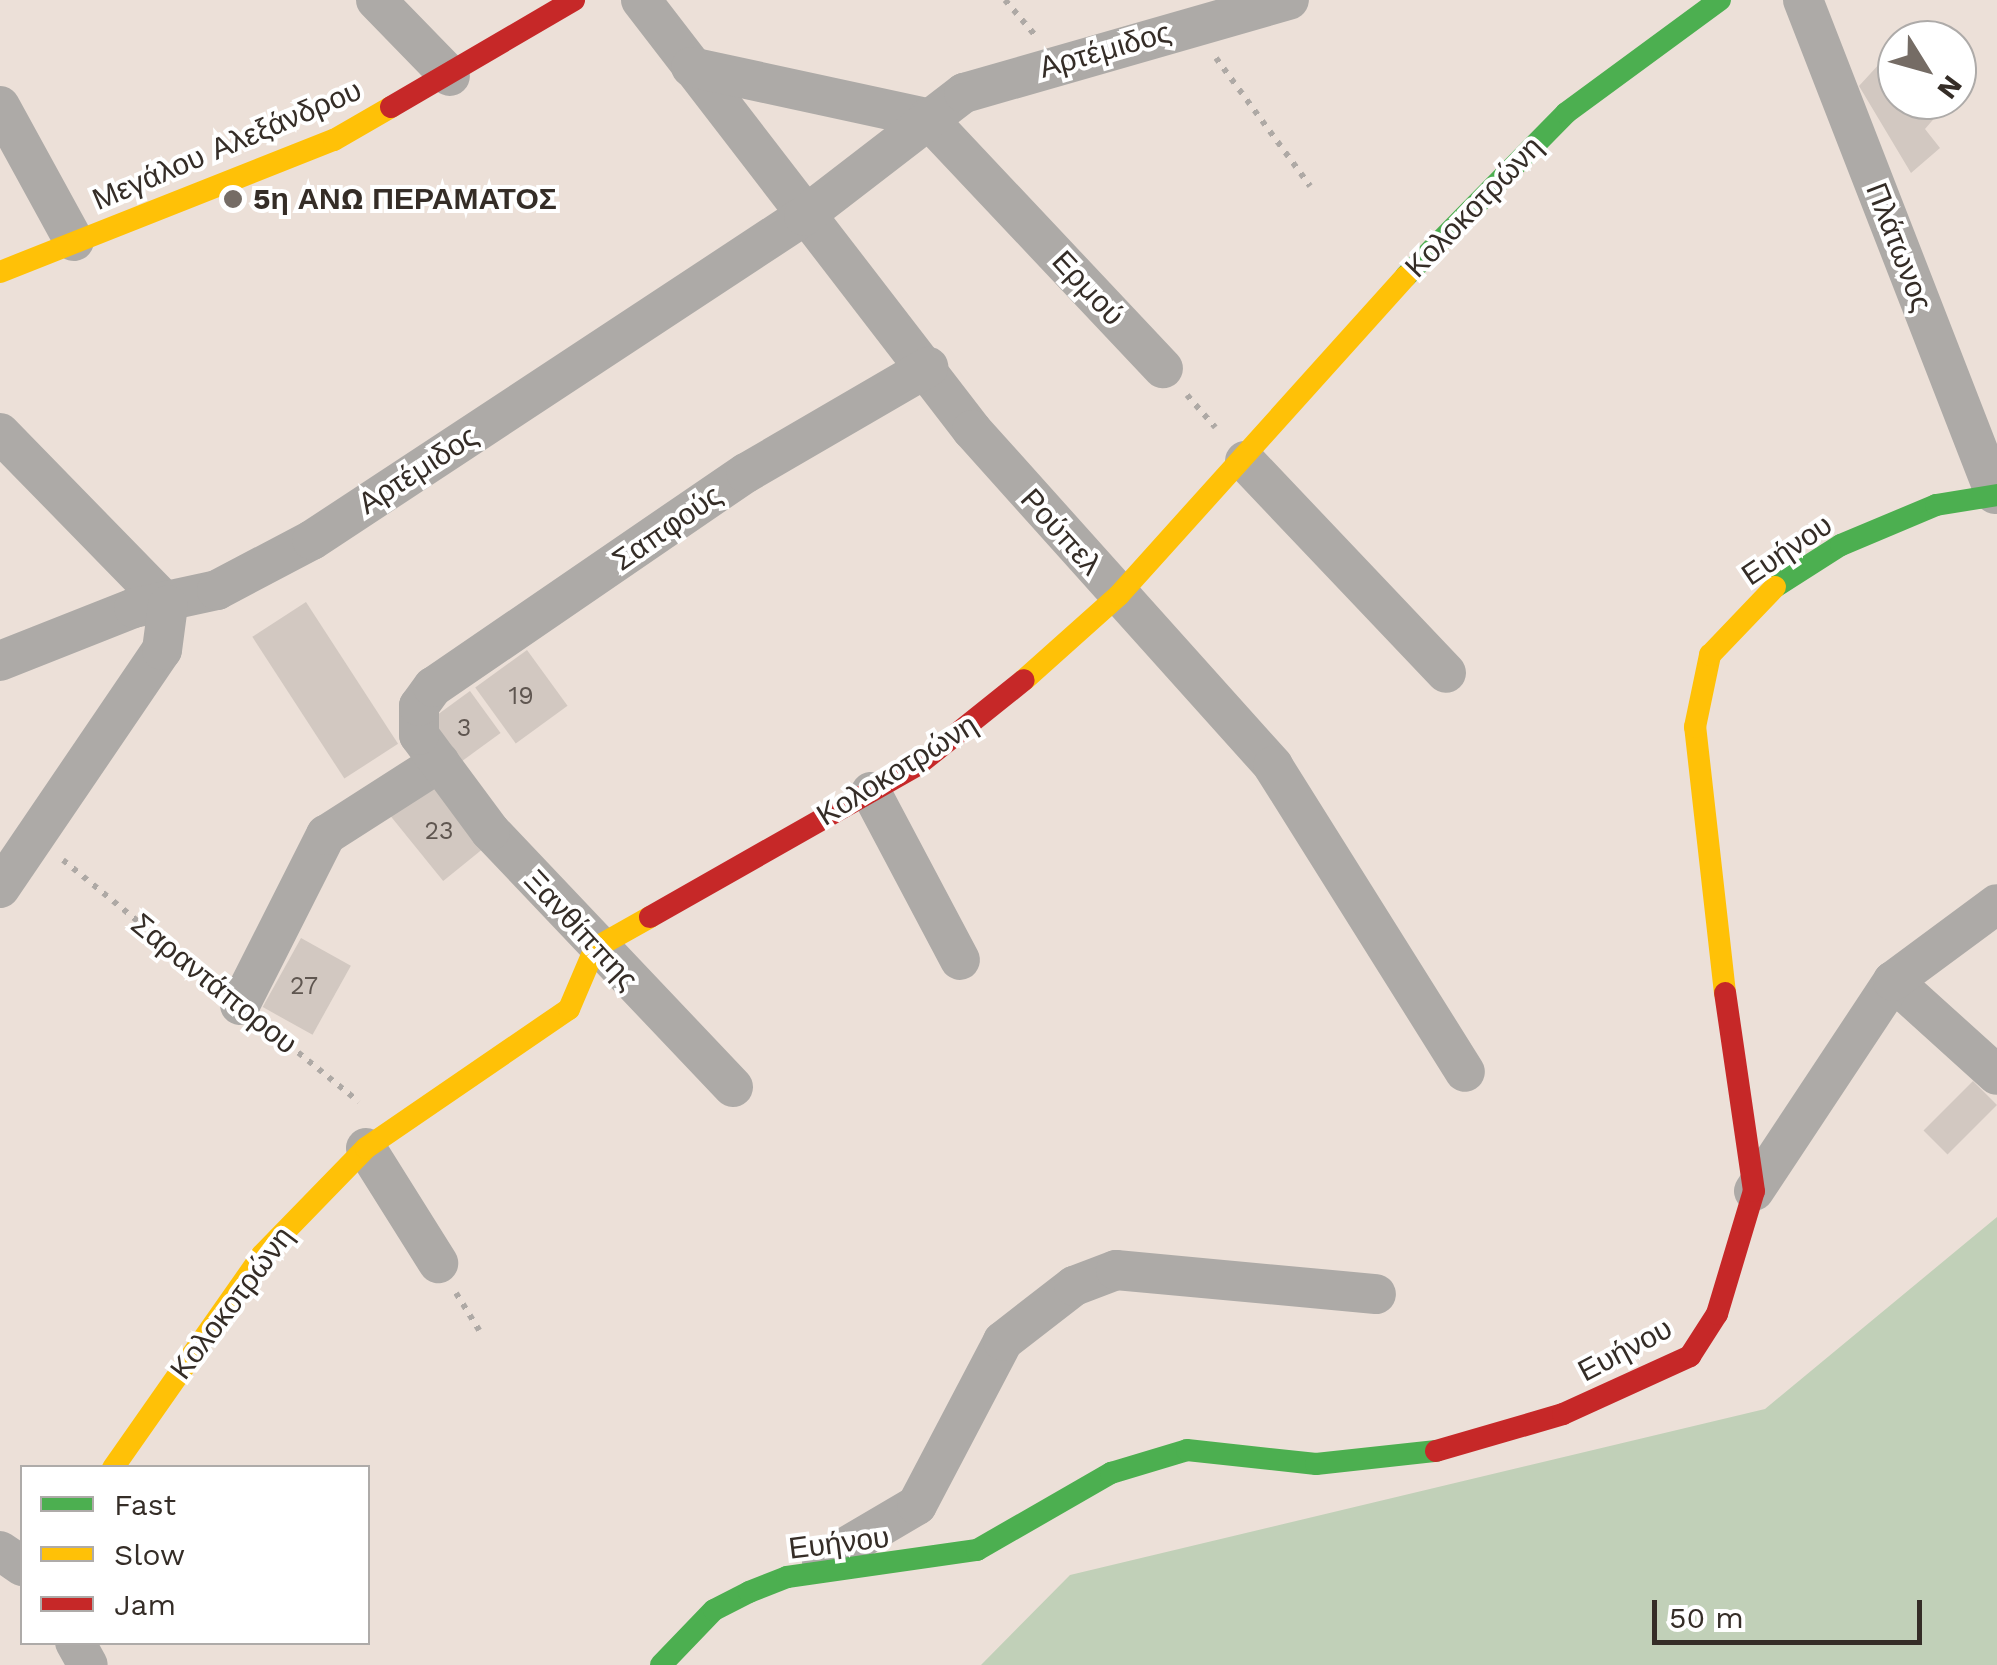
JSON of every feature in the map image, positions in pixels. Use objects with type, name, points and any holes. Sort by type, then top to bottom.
[{"type":"street","points":[[376,0],[450,76]]},
{"type":"street","name":"Μεγάλου Αλεξάνδρου","points":[[0,272],[334,140],[450,76],[574,0]]},
{"type":"street","name":"Ρούπελ","points":[[641,0],[804,216],[928,368],[1119,595],[1273,766],[1466,1072]]},
{"type":"street","name":"Αρτέμιδος","points":[[0,661],[134,608],[168,605],[251,576],[312,540],[804,216],[964,93],[1192,24],[1289,0]]},
{"type":"street","name":"Κολοκοτρώνη","points":[[115,1465],[262,1254],[379,1138],[569,1010],[595,948],[953,742],[1119,595],[1246,461],[1473,202],[1566,113],[1720,0]]},
{"type":"street","name":"Πλάτωνος","points":[[1803,0],[1996,495]]},
{"type":"street","points":[[691,67],[928,118]]},
{"type":"street","points":[[0,106],[74,241]]},
{"type":"street","name":"Ερμού","points":[[928,118],[1163,368]]},
{"type":"street","name":"Σαπφούς","points":[[419,706],[746,473],[928,368]]},
{"type":"street","points":[[0,433],[168,605],[162,650],[37,840],[0,888]]},
{"type":"street","points":[[1246,461],[1446,674]]},
{"type":"street","name":"Ευήνου","points":[[661,1665],[714,1610],[787,1577],[960,1556],[1112,1473],[1187,1450],[1316,1464],[1410,1458],[1636,1386],[1690,1356],[1718,1314],[1754,1192],[1700,827],[1695,727],[1710,654],[1768,592],[1841,546],[1936,505],[1996,495]]},
{"type":"street","name":"Ξανθίππης","points":[[419,706],[420,735],[440,762],[595,948],[733,1087]]},
{"type":"street","points":[[240,1004],[326,835],[440,762]]},
{"type":"street","points":[[871,792],[960,960]]},
{"type":"street","points":[[1754,1192],[1893,981],[1997,904]]},
{"type":"street","points":[[1893,981],[1997,1075]]},
{"type":"street","points":[[379,1138],[438,1264]]},
{"type":"street","points":[[787,1577],[917,1505],[1003,1340],[1074,1286],[1116,1270],[1376,1294]]},
{"type":"path","points":[[1192,24],[1310,186]]},
{"type":"path","points":[[1163,368],[1246,461]]},
{"type":"path","name":"Σαραντάπορου","points":[[37,840],[240,1004],[379,1138]]},
{"type":"green space","points":[[1997,1217],[1997,1665],[981,1665],[1070,1575],[1765,1409]]},
{"type":"building","points":[[1877,66],[1877,116],[1859,86]]},
{"type":"building","points":[[1879,120],[1933,120],[1925,129],[1940,148],[1911,173]]},
{"type":"building","points":[[306,602],[398,744],[344,779],[252,637]]},
{"type":"building","points":[[527,650],[568,706],[516,743],[475,688]]},
{"type":"building","points":[[470,691],[501,733],[458,764],[427,722]]},
{"type":"building","points":[[436,780],[488,845],[443,881],[391,817]]},
{"type":"building","points":[[301,938],[351,966],[313,1035],[263,1007]]},
{"type":"building","points":[[1973,1081],[1997,1105],[1948,1155],[1924,1130]]},
{"type":"traffic: fast","points":[[1406,276],[1566,113],[1720,0]]},
{"type":"traffic: fast","points":[[1775,587],[1841,545],[1936,505],[1997,495]]},
{"type":"traffic: fast","points":[[661,1665],[714,1610],[749,1592],[787,1577],[977,1550],[1111,1473],[1187,1450],[1316,1464],[1436,1451]]},
{"type":"traffic: slow","points":[[0,272],[334,140],[391,107]]},
{"type":"traffic: slow","points":[[1024,680],[1119,595],[1406,276]]},
{"type":"traffic: slow","points":[[1725,993],[1695,727],[1710,655],[1775,587]]},
{"type":"traffic: slow","points":[[115,1465],[262,1255],[366,1148],[569,1009],[595,948],[650,917]]},
{"type":"traffic: jam","points":[[391,107],[574,0]]},
{"type":"traffic: jam","points":[[650,917],[919,764],[1024,680]]},
{"type":"traffic: jam","points":[[1436,1451],[1563,1414],[1690,1356],[1717,1314],[1754,1191],[1725,993]]},
{"type":"place","name":"5η ΑΝΩ ΠΕΡΑΜΑΤΟΣ","points":[[233,199]]}]
